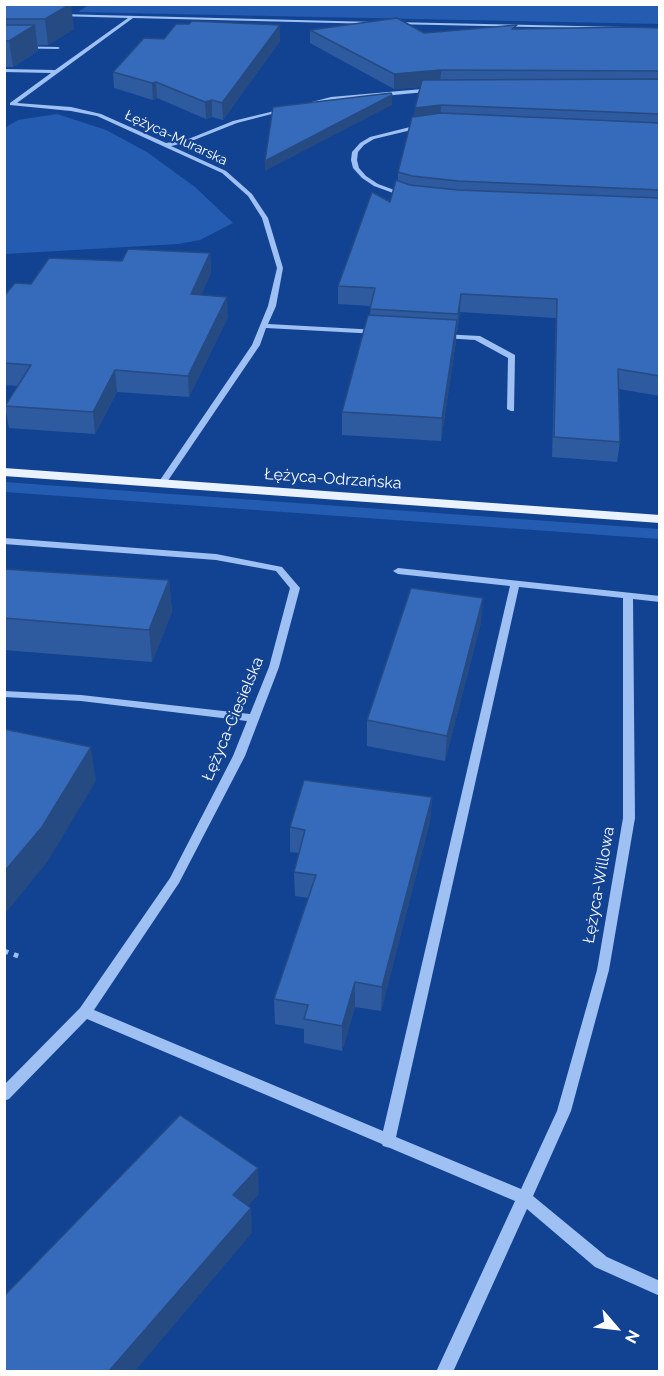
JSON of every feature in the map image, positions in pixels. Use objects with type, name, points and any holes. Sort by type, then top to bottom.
[{"type":"main road","name":"Łężyca-Odrzańska","points":[[4,472],[660,519]]},
{"type":"street","points":[[56,15],[637,28]]},
{"type":"street","points":[[4,109],[132,17]]},
{"type":"street","points":[[4,47],[58,48]]},
{"type":"street","points":[[4,70],[55,72]]},
{"type":"street","points":[[300,105],[331,99],[440,89]]},
{"type":"street","name":"Łężyca-Murarska","points":[[12,104],[87,111],[165,145],[224,172],[250,195],[265,218],[280,268],[272,306],[256,345],[162,483]]},
{"type":"street","points":[[165,145],[187,141],[235,122],[290,108]]},
{"type":"street","points":[[410,197],[376,185],[364,177],[356,168],[355,152],[362,144],[380,135],[429,125]]},
{"type":"street","points":[[264,326],[382,333]]},
{"type":"street","points":[[430,335],[477,338],[512,357],[512,409]]},
{"type":"street","name":"Łężyca-Ciesielska","points":[[4,541],[216,557],[279,569],[295,588],[274,667],[239,756],[175,880],[85,1012],[4,1095]]},
{"type":"street","points":[[398,571],[660,599]]},
{"type":"street","points":[[388,1142],[515,584]]},
{"type":"street","name":"Łężyca-Willowa","points":[[444,1371],[564,1111],[603,970],[629,818],[628,596]]},
{"type":"street","points":[[4,694],[81,698],[254,718]]},
{"type":"street","points":[[85,1012],[388,1142],[523,1197],[601,1262],[660,1289]]},
{"type":"path","points":[[4,951],[21,957]]},
{"type":"shaded area","points":[[90,4],[659,4],[660,24],[78,12]]},
{"type":"shaded area","points":[[57,114],[106,130],[147,152],[195,187],[233,223],[200,240],[178,244],[5,254],[5,128],[18,120]]},
{"type":"shaded area","points":[[4,482],[659,529],[659,539],[5,492]]},
{"type":"building","points":[[4,4],[71,4],[45,19],[4,19]]},
{"type":"building","points":[[397,18],[424,33],[517,25],[512,29],[660,28],[660,71],[441,70],[394,74],[310,30]]},
{"type":"building","points":[[192,21],[280,25],[222,103],[212,100],[205,102],[156,82],[152,83],[113,72],[144,38],[164,39],[176,24],[189,24]]},
{"type":"building","points":[[4,25],[35,25],[9,41],[4,41]]},
{"type":"building","points":[[660,79],[660,114],[441,105],[415,108],[422,80]]},
{"type":"building","points":[[391,93],[392,95],[265,161],[273,107]]},
{"type":"building","points":[[441,113],[660,123],[660,190],[458,181],[412,176],[398,172],[412,117]]},
{"type":"building","points":[[396,180],[410,185],[458,190],[660,198],[660,376],[618,369],[620,442],[554,437],[557,299],[461,294],[458,314],[370,309],[375,288],[338,286],[372,192],[390,202]]},
{"type":"building","points":[[128,249],[210,253],[191,294],[227,297],[188,376],[115,370],[93,412],[5,406],[31,365],[4,363],[4,296],[15,283],[31,284],[49,258],[122,261]]},
{"type":"building","points":[[368,315],[457,320],[442,418],[342,412]]},
{"type":"building","points":[[4,569],[169,580],[149,630],[4,618]]},
{"type":"building","points":[[411,588],[483,598],[447,736],[367,720]]},
{"type":"building","points":[[4,729],[91,747],[42,827],[4,872]]},
{"type":"building","points":[[304,780],[432,797],[382,987],[355,982],[342,1026],[304,1019],[308,1005],[274,999],[316,875],[294,872],[305,830],[290,827]]},
{"type":"building","points":[[180,1115],[258,1168],[233,1195],[251,1208],[109,1371],[4,1371],[4,1296]]}]
